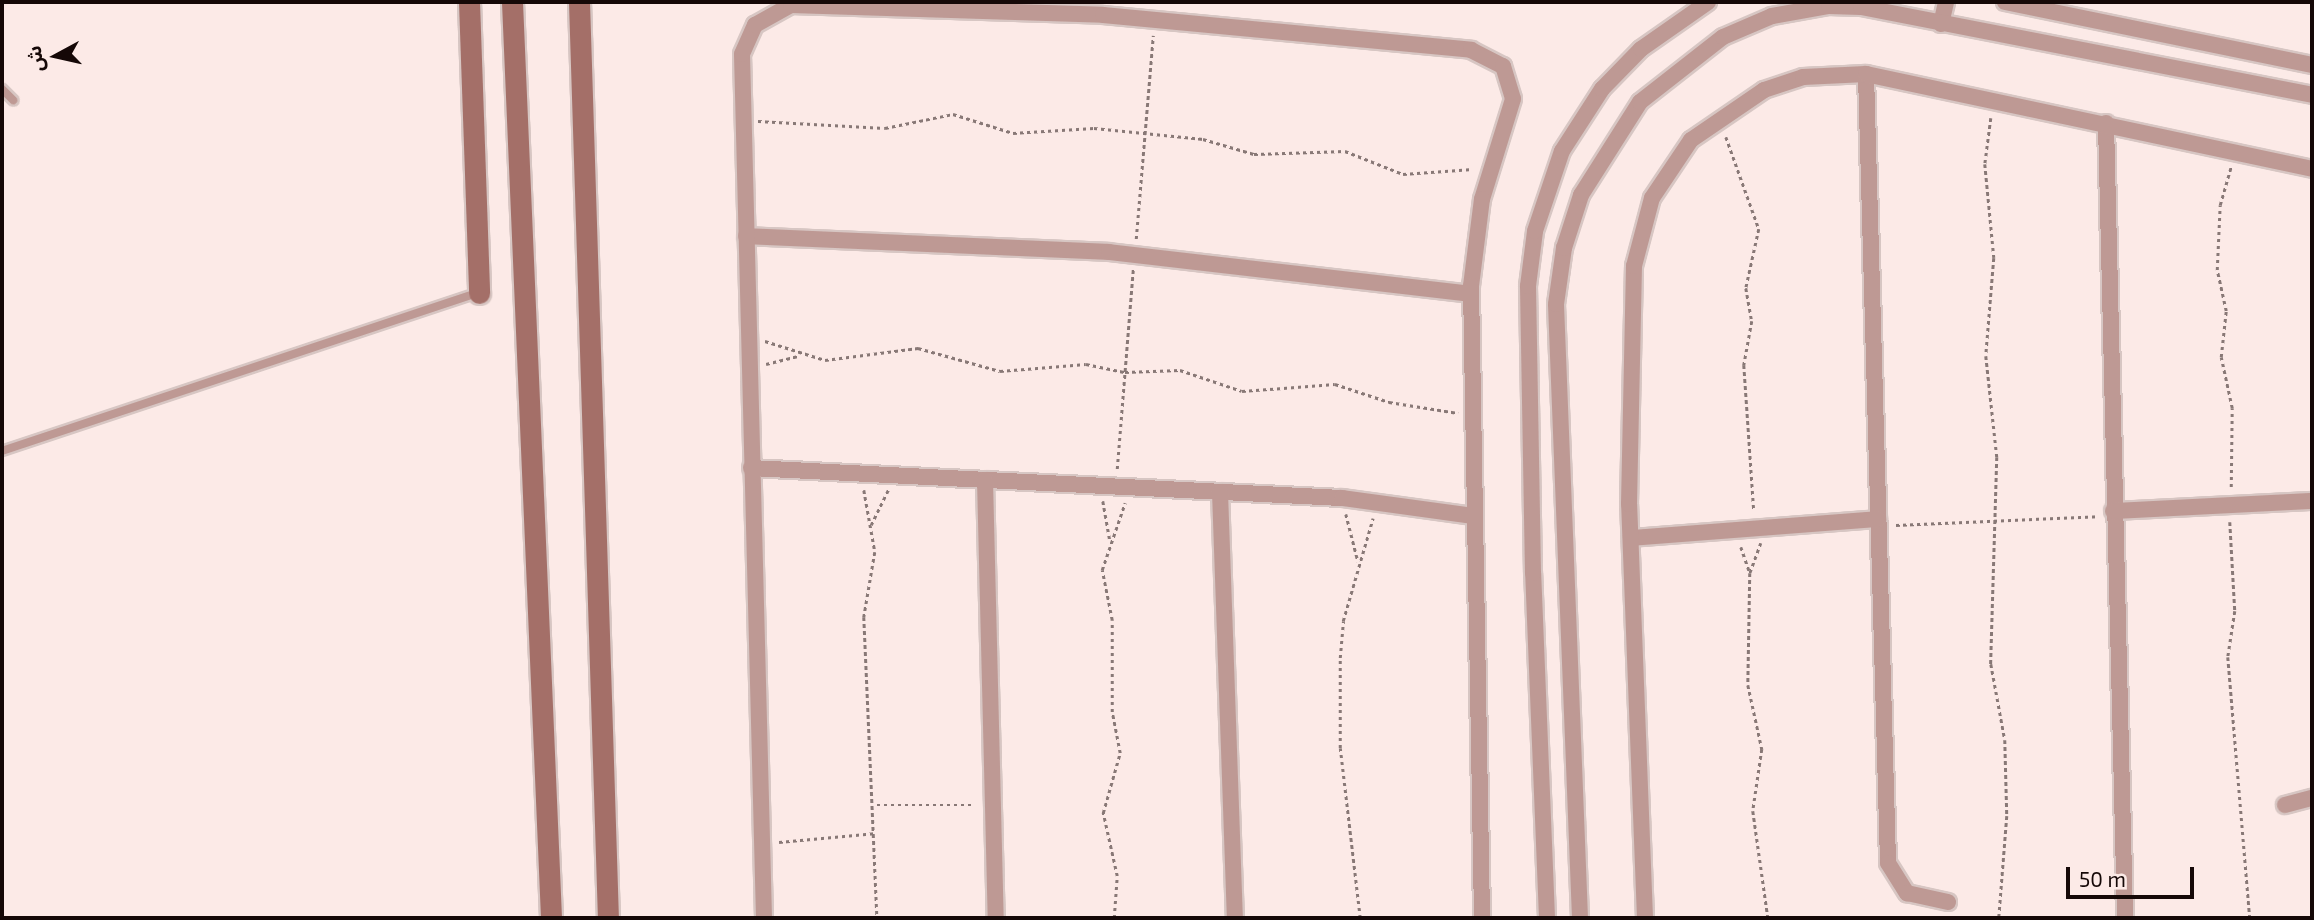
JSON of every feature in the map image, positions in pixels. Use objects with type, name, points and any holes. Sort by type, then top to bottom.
[{"type":"main road","points":[[468,2],[479,293]]},
{"type":"main road","points":[[512,2],[551,918]]},
{"type":"main road","points":[[579,2],[608,918]]},
{"type":"street","points":[[1547,918],[1533,573],[1528,286],[1535,231],[1551,177],[1587,108],[1641,48],[1708,2]]},
{"type":"street","points":[[1941,24],[1946,2]]},
{"type":"street","points":[[2005,2],[2312,65]]},
{"type":"street","points":[[1580,918],[1556,304],[1576,208],[1602,153],[1640,102],[1723,37],[1797,8],[1861,6],[1906,9],[1941,24],[2312,95]]},
{"type":"street","points":[[764,918],[743,121],[745,44],[755,24],[781,7],[1038,10],[1480,51],[1503,66],[1513,90],[1490,168],[1471,294],[1472,516],[1482,918]]},
{"type":"street","points":[[1866,74],[1888,863],[1907,894],[1948,902]]},
{"type":"street","points":[[1645,918],[1631,538],[1637,243],[1663,178],[1715,118],[1783,82],[1866,74],[2237,150],[2312,169]]},
{"type":"street","points":[[2106,123],[2113,513],[2125,918]]},
{"type":"street","points":[[746,236],[1109,252],[1471,294]]},
{"type":"street","points":[[751,468],[1342,498],[1472,516]]},
{"type":"street","points":[[985,480],[996,918]]},
{"type":"street","points":[[1220,492],[1235,918]]},
{"type":"street","points":[[2113,513],[2312,501]]},
{"type":"street","points":[[1631,538],[1878,522]]},
{"type":"street","points":[[2286,805],[2312,798]]},
{"type":"lane","points":[[2,89],[13,100]]},
{"type":"lane","points":[[2,451],[479,293]]},
{"type":"path","points":[[1992,99],[1985,164],[1994,258],[1986,349],[1997,457],[1992,521],[1997,622],[1991,664],[2007,778],[1999,918]]},
{"type":"path","points":[[743,121],[885,128],[953,114],[1013,133],[1094,128],[1203,139],[1255,154],[1345,151],[1403,174],[1490,168]]},
{"type":"path","points":[[1715,118],[1739,162],[1759,229],[1746,288],[1752,321],[1744,365],[1754,434],[1760,528],[1750,573],[1748,685],[1762,749],[1753,811],[1768,918]]},
{"type":"path","points":[[2237,150],[2220,205],[2217,270],[2226,311],[2221,357],[2232,408],[2228,505],[2235,611],[2228,657],[2250,918]]},
{"type":"path","points":[[748,333],[797,356]]},
{"type":"path","points":[[749,369],[797,356],[846,359],[918,348],[1000,371],[1086,364],[1125,372],[1180,370],[1242,391],[1335,384],[1390,402],[1472,415]]},
{"type":"path","points":[[860,474],[872,525],[875,552],[864,617],[877,804],[877,918]]},
{"type":"path","points":[[872,525],[894,475]]},
{"type":"path","points":[[1100,486],[1110,539]]},
{"type":"path","points":[[1114,918],[1117,876],[1103,813],[1120,752],[1112,712],[1112,620],[1102,570],[1110,539],[1131,487]]},
{"type":"path","points":[[1342,498],[1359,565]]},
{"type":"path","points":[[1360,918],[1339,703],[1343,621],[1377,502]]},
{"type":"path","points":[[1878,522],[1992,521],[2113,513]]},
{"type":"path","points":[[1735,530],[1750,573]]},
{"type":"path","points":[[877,804],[993,805]]},
{"type":"path","points":[[761,844],[877,833]]}]
